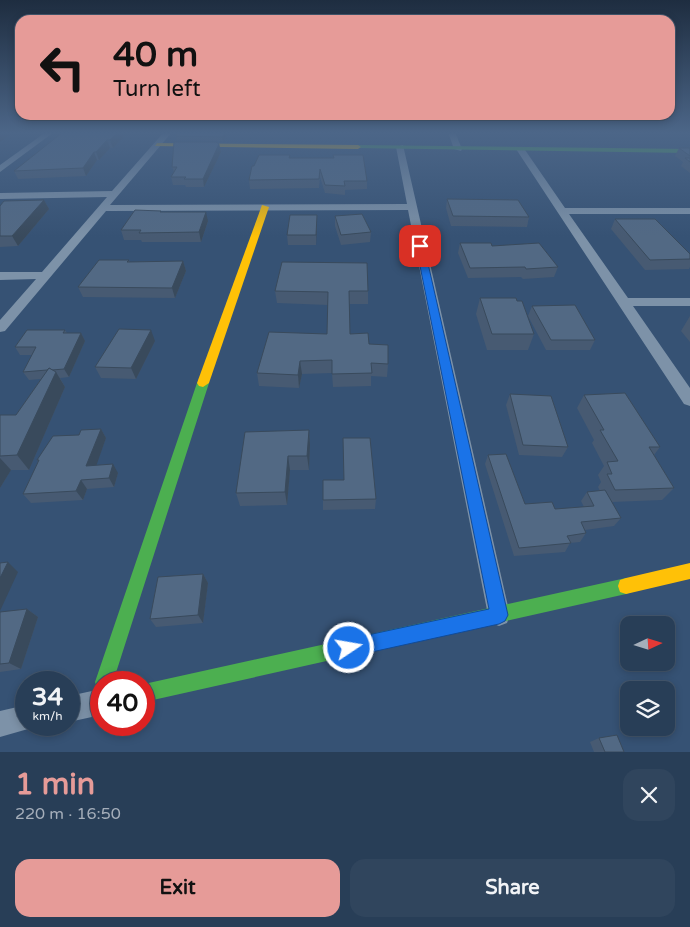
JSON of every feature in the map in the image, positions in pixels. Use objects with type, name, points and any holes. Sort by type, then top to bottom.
[{"type":"street","points":[[0,328],[137,167]]},
{"type":"street","points":[[404,167],[499,615]]},
{"type":"street","points":[[532,167],[690,400]]},
{"type":"street","points":[[0,196],[114,194]]},
{"type":"street","points":[[109,671],[192,419],[265,207]]},
{"type":"street","points":[[103,208],[412,207]]},
{"type":"street","points":[[561,211],[690,212]]},
{"type":"street","points":[[0,276],[45,275]]},
{"type":"street","points":[[625,302],[690,302]]},
{"type":"street","points":[[155,691],[690,571]]},
{"type":"street","points":[[0,724],[15,721]]},
{"type":"building","points":[[19,167],[84,167],[83,168],[14,171]]},
{"type":"building","points":[[177,167],[208,167],[203,179],[171,177]]},
{"type":"building","points":[[252,167],[365,167],[367,181],[344,181],[345,186],[325,185],[320,169],[319,179],[249,180]]},
{"type":"building","points":[[447,199],[518,200],[529,217],[453,216]]},
{"type":"building","points":[[44,200],[12,236],[0,236],[0,206],[4,201]]},
{"type":"building","points":[[135,210],[206,212],[199,232],[139,233],[141,230],[121,230]]},
{"type":"building","points":[[362,214],[371,232],[341,235],[335,216]]},
{"type":"building","points":[[290,215],[317,215],[316,235],[287,235]]},
{"type":"building","points":[[615,219],[655,219],[690,254],[690,259],[650,260]]},
{"type":"building","points":[[460,243],[491,243],[492,246],[539,243],[558,267],[526,269],[525,267],[470,268]]},
{"type":"building","points":[[99,260],[129,260],[127,262],[183,261],[172,288],[78,287]]},
{"type":"building","points":[[282,262],[367,263],[368,291],[349,291],[350,334],[368,333],[369,344],[388,345],[388,364],[371,363],[372,373],[332,374],[332,360],[300,361],[298,375],[257,373],[269,332],[327,334],[328,292],[275,291]]},
{"type":"building","points":[[480,298],[516,298],[517,301],[522,301],[534,334],[492,334]]},
{"type":"building","points":[[575,305],[595,340],[551,340],[532,306]]},
{"type":"building","points":[[119,329],[151,330],[131,368],[95,367]]},
{"type":"building","points":[[27,330],[65,330],[63,333],[81,333],[64,369],[52,370],[49,368],[47,370],[23,372],[36,347],[15,347]]},
{"type":"building","points":[[49,368],[56,372],[17,455],[0,456],[0,415],[16,415]]},
{"type":"building","points":[[625,393],[660,447],[649,447],[674,488],[615,490],[607,474],[612,474],[607,462],[618,461],[600,430],[604,430],[584,395]]},
{"type":"building","points":[[510,394],[551,396],[568,447],[523,445]]},
{"type":"building","points":[[101,429],[86,466],[113,464],[109,478],[81,480],[76,491],[23,494],[39,460],[37,460],[53,436],[79,435],[81,430]]},
{"type":"building","points":[[309,430],[307,456],[288,456],[285,492],[236,493],[245,432]]},
{"type":"building","points":[[343,438],[370,438],[376,499],[323,500],[323,480],[344,480]]},
{"type":"building","points":[[506,454],[525,504],[552,502],[555,509],[594,506],[587,492],[605,490],[621,518],[581,522],[586,533],[567,536],[571,543],[519,548],[488,455]]},
{"type":"building","points":[[8,562],[0,578],[0,563]]},
{"type":"building","points":[[203,574],[198,615],[150,619],[158,577]]},
{"type":"building","points":[[27,609],[9,663],[0,664],[0,612]]},
{"type":"building","points":[[617,735],[624,752],[605,752],[599,738]]},
{"type":"traffic: fast","points":[[108,671],[203,383]]},
{"type":"traffic: fast","points":[[155,691],[626,586]]},
{"type":"traffic: slow","points":[[203,383],[265,207]]},
{"type":"traffic: slow","points":[[626,586],[690,571]]},
{"type":"route","points":[[349,648],[499,615],[420,246]]}]
